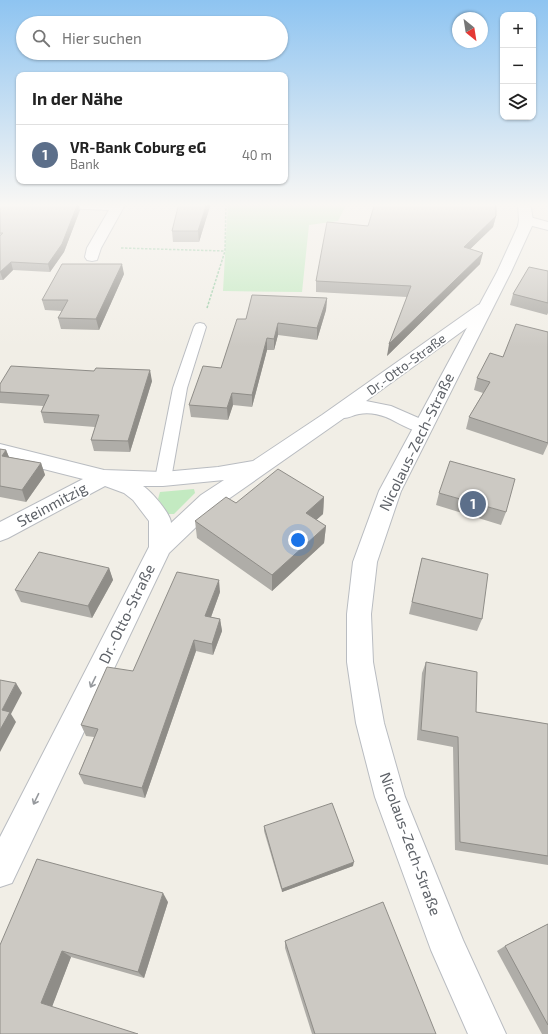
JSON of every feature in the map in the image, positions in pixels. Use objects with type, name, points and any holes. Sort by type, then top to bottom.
[{"type":"street","points":[[92,257],[93,251]]},
{"type":"street","name":"Nicolaus-Zech-Straße","points":[[487,1034],[449,950],[390,797],[370,723],[360,662],[359,614],[366,562],[390,491],[514,251]]},
{"type":"street","name":"Dr.-Otto-Straße","points":[[0,871],[160,547],[210,501],[329,419],[484,308]]},
{"type":"street","name":"Dr.-Otto-Straße","points":[[329,419],[354,408],[369,406],[423,426]]},
{"type":"street","points":[[0,451],[104,477],[131,488],[141,495],[160,520],[160,547]]},
{"type":"street","points":[[104,477],[163,479],[218,474],[260,466]]},
{"type":"street","name":"Steinmitzig","points":[[0,532],[104,477]]},
{"type":"lane","points":[[163,479],[180,388],[200,327]]},
{"type":"path","points":[[92,257],[103,251]]},
{"type":"path","points":[[200,327],[225,251]]},
{"type":"green space","points":[[225,251],[306,251],[302,292],[223,291]]},
{"type":"green space","points":[[194,489],[195,493],[174,514],[168,514],[158,499],[160,492]]},
{"type":"building","points":[[0,251],[57,251],[48,264],[11,262],[0,272]]},
{"type":"building","points":[[322,251],[477,251],[483,253],[389,344],[411,286],[316,281]]},
{"type":"building","points":[[62,264],[122,264],[96,319],[58,318],[68,300],[42,300]]},
{"type":"building","points":[[529,267],[548,271],[548,303],[513,294]]},
{"type":"building","points":[[252,295],[327,298],[317,328],[278,323],[274,339],[267,338],[252,395],[232,393],[227,408],[189,405],[203,366],[221,368],[237,319],[246,319]]},
{"type":"building","points":[[516,324],[548,332],[548,443],[469,417],[490,382],[477,378],[490,353],[503,357]]},
{"type":"building","points":[[11,366],[94,371],[96,368],[150,370],[128,441],[91,440],[99,415],[41,412],[49,395],[0,392],[0,384]]},
{"type":"building","points":[[0,449],[6,450],[2,456],[41,463],[22,490],[0,486]]},
{"type":"building","points":[[450,461],[515,479],[506,512],[439,493]]},
{"type":"building","points":[[278,469],[324,497],[306,513],[326,526],[272,575],[195,521],[226,497],[236,503]]},
{"type":"building","points":[[39,552],[109,568],[88,606],[15,590]]},
{"type":"building","points":[[422,558],[488,574],[482,619],[412,602]]},
{"type":"building","points":[[177,572],[219,580],[205,616],[220,619],[212,644],[194,640],[142,788],[79,774],[98,729],[81,725],[107,667],[133,671]]},
{"type":"building","points":[[426,662],[477,672],[476,712],[548,724],[548,856],[460,842],[458,737],[421,730]]},
{"type":"building","points":[[0,680],[16,683],[2,710],[10,712],[0,730]]},
{"type":"building","points":[[332,803],[354,862],[282,889],[264,826]]},
{"type":"building","points":[[37,859],[163,893],[138,972],[62,951],[41,1003],[138,1034],[0,1034],[0,945]]},
{"type":"building","points":[[383,902],[436,1034],[315,1034],[285,941]]},
{"type":"building","points":[[548,924],[548,1025],[505,946]]},
{"type":"place","name":"VR-Bank Coburg eG","points":[[473,504]]}]
